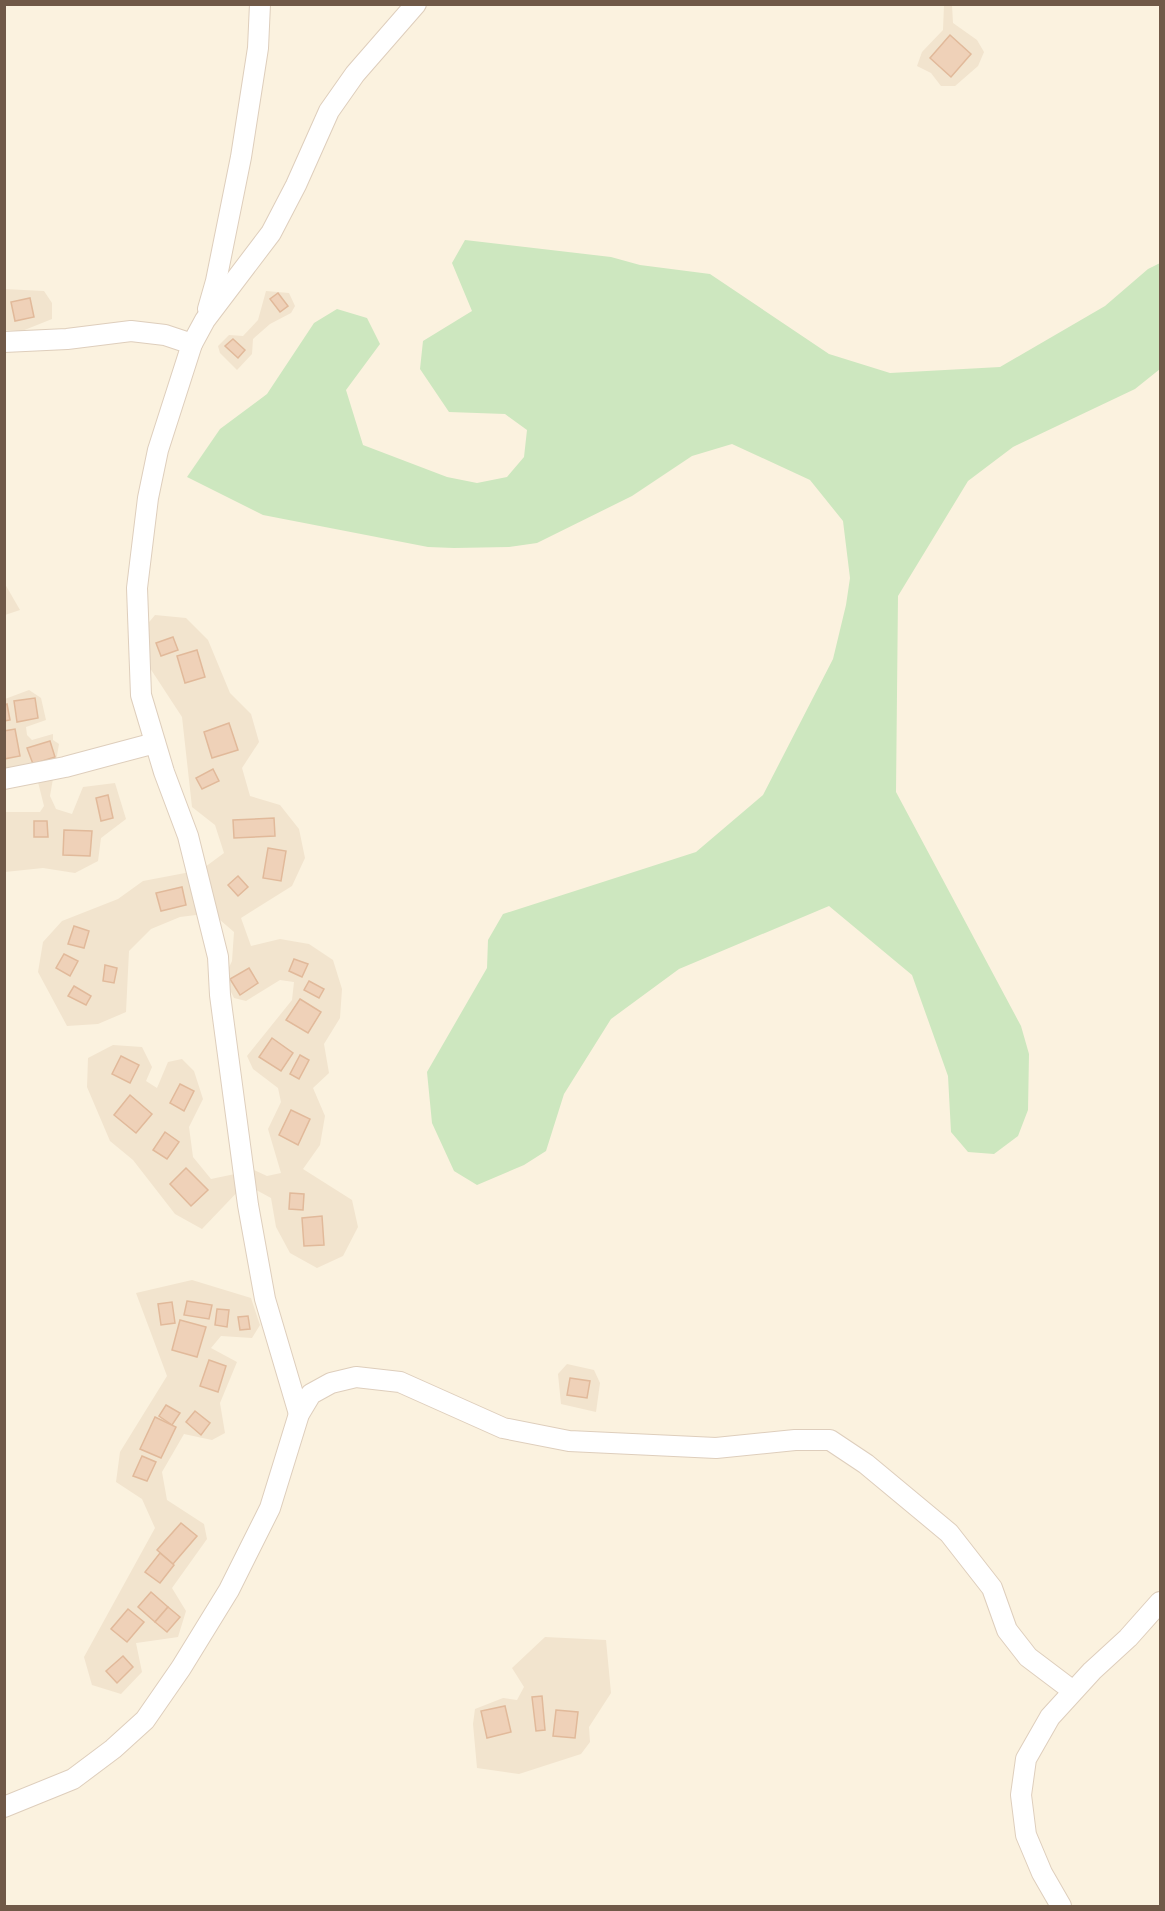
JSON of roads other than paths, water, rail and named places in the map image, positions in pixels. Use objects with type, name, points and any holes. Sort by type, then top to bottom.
[{"type":"street","points":[[205,320],[216,281],[241,158],[258,48],[260,4]]},
{"type":"street","points":[[298,1414],[265,1299],[248,1205],[220,995],[218,957],[188,836],[155,743],[141,695],[138,588],[148,498],[158,450],[192,344],[205,320],[271,233],[296,186],[329,111],[355,74],[416,4]]},
{"type":"street","points":[[4,342],[67,339],[131,331],[165,335],[192,344]]},
{"type":"street","points":[[4,779],[65,767],[155,743]]},
{"type":"street","points":[[4,1807],[73,1779],[113,1749],[145,1720],[181,1668],[234,1580],[270,1508],[298,1414],[311,1394],[331,1383],[357,1377],[400,1382],[503,1428],[569,1441],[716,1448],[795,1440],[830,1440],[866,1464],[949,1533],[992,1588],[1007,1630],[1028,1657],[1073,1691]]},
{"type":"street","points":[[1061,1906],[1042,1873],[1026,1835],[1021,1795],[1026,1758],[1050,1717],[1161,1602]]}]
